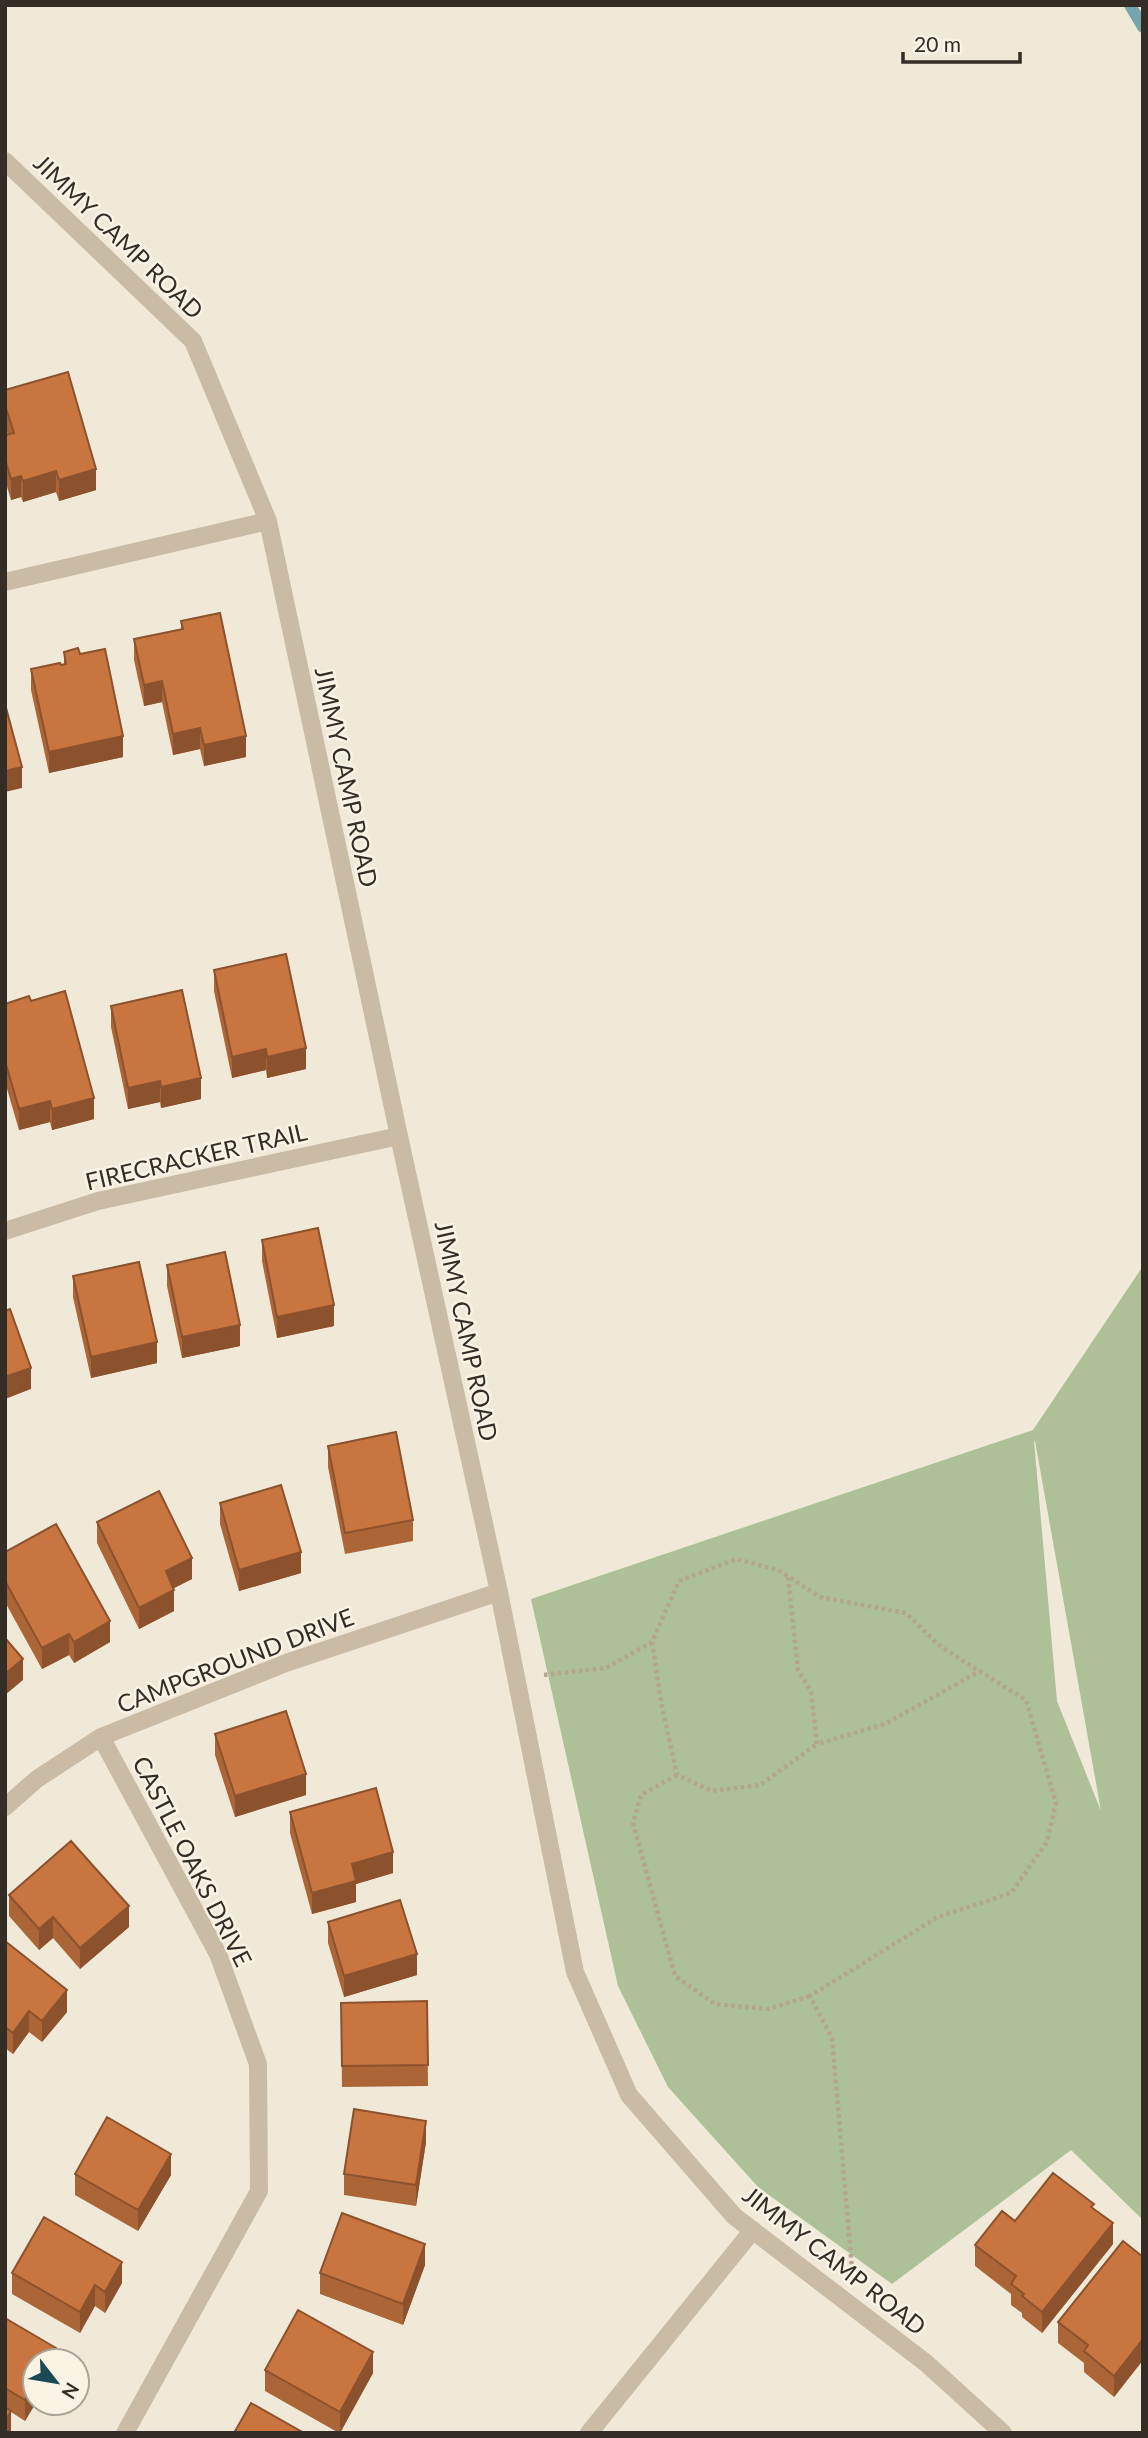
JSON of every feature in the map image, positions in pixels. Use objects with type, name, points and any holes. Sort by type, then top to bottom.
[{"type":"street","name":"JIMMY CAMP ROAD","points":[[5,161],[193,341],[268,521],[499,1592],[575,1972],[629,2095],[734,2216],[926,2363],[1003,2433]]},
{"type":"street","points":[[5,582],[268,521]]},
{"type":"street","name":"FIRECRACKER TRAIL","points":[[5,1231],[98,1201],[399,1136]]},
{"type":"street","name":"CAMPGROUND DRIVE","points":[[5,1807],[37,1779],[101,1737],[286,1663],[499,1592]]},
{"type":"street","name":"CASTLE OAKS DRIVE","points":[[101,1737],[218,1954],[258,2064],[259,2191],[125,2433]]},
{"type":"street","points":[[589,2433],[753,2230]]},
{"type":"path","points":[[736,1559],[778,1570],[820,1597],[906,1613],[941,1647],[1026,1700],[1056,1803],[1047,1842],[1011,1893],[938,1917],[810,1996],[768,2009],[715,2004],[675,1976],[633,1823],[641,1795],[677,1775],[662,1707],[652,1642],[679,1581],[736,1559]]},
{"type":"path","points":[[788,1577],[798,1670],[811,1691],[817,1744]]},
{"type":"path","points":[[516,1678],[606,1668],[652,1642]]},
{"type":"path","points":[[677,1775],[712,1791],[760,1784],[817,1744],[885,1724],[981,1671]]},
{"type":"path","points":[[810,1996],[832,2038],[855,2308]]},
{"type":"green space","points":[[1143,1266],[1143,2220],[1071,2150],[892,2284],[758,2187],[668,2087],[618,1986],[531,1599],[1033,1430]],"holes":[[[1035,1441],[1101,1811],[1057,1701]]]},
{"type":"building","points":[[68,372],[96,469],[59,480],[56,471],[23,481],[21,476],[11,479],[5,459],[5,435],[14,433],[5,405],[5,390]]},
{"type":"building","points":[[220,613],[246,736],[204,745],[200,728],[173,734],[162,681],[144,685],[134,639],[183,629],[181,621]]},
{"type":"building","points":[[78,648],[80,654],[105,649],[123,736],[49,752],[31,669],[66,664],[64,652]]},
{"type":"building","points":[[5,704],[22,767],[5,771]]},
{"type":"building","points":[[286,954],[306,1048],[267,1057],[266,1049],[232,1057],[214,970]]},
{"type":"building","points":[[182,990],[201,1078],[161,1087],[160,1081],[128,1088],[111,1006]]},
{"type":"building","points":[[65,991],[94,1098],[52,1109],[50,1101],[19,1109],[5,1061],[5,1004],[29,996],[31,1001]]},
{"type":"building","points":[[318,1228],[334,1305],[277,1317],[262,1240]]},
{"type":"building","points":[[225,1252],[240,1325],[182,1337],[167,1265]]},
{"type":"building","points":[[139,1262],[157,1342],[91,1357],[73,1276]]},
{"type":"building","points":[[10,1309],[31,1368],[5,1377],[5,1311]]},
{"type":"building","points":[[396,1432],[413,1520],[345,1533],[328,1446]]},
{"type":"building","points":[[281,1485],[301,1552],[239,1570],[220,1503]]},
{"type":"building","points":[[159,1491],[192,1558],[166,1571],[174,1590],[139,1608],[97,1522]]},
{"type":"building","points":[[56,1524],[110,1621],[74,1642],[69,1634],[42,1648],[5,1581],[5,1552]]},
{"type":"building","points":[[5,1638],[23,1659],[5,1674]]},
{"type":"building","points":[[286,1711],[306,1774],[235,1796],[215,1734]]},
{"type":"building","points":[[376,1788],[393,1852],[352,1864],[356,1881],[312,1893],[290,1812]]},
{"type":"building","points":[[71,1841],[129,1906],[80,1948],[53,1917],[39,1929],[9,1895]]},
{"type":"building","points":[[400,1900],[417,1954],[344,1976],[328,1922]]},
{"type":"building","points":[[5,1941],[67,1990],[42,2021],[29,2011],[13,2033],[5,2027]]},
{"type":"building","points":[[427,2001],[428,2065],[342,2066],[341,2003]]},
{"type":"building","points":[[354,2109],[426,2121],[416,2185],[344,2174]]},
{"type":"building","points":[[107,2117],[171,2154],[138,2210],[75,2174]]},
{"type":"building","points":[[1053,2173],[1094,2204],[1091,2207],[1113,2223],[1042,2312],[1011,2284],[1016,2276],[975,2245],[1002,2211],[1015,2221]]},
{"type":"building","points":[[342,2213],[425,2244],[403,2304],[320,2273]]},
{"type":"building","points":[[44,2217],[122,2262],[105,2292],[95,2285],[80,2312],[12,2273]]},
{"type":"building","points":[[1123,2241],[1143,2257],[1143,2339],[1114,2376],[1084,2351],[1088,2345],[1058,2322]]},
{"type":"building","points":[[298,2310],[373,2352],[340,2412],[265,2370]]},
{"type":"building","points":[[5,2318],[54,2347],[21,2347],[21,2398],[5,2388]]},
{"type":"building","points":[[251,2403],[304,2433],[234,2433]]},
{"type":"building","points":[[5,2407],[11,2411],[5,2421]]},
{"type":"waterway","points":[[1130,5],[1143,27]]}]
